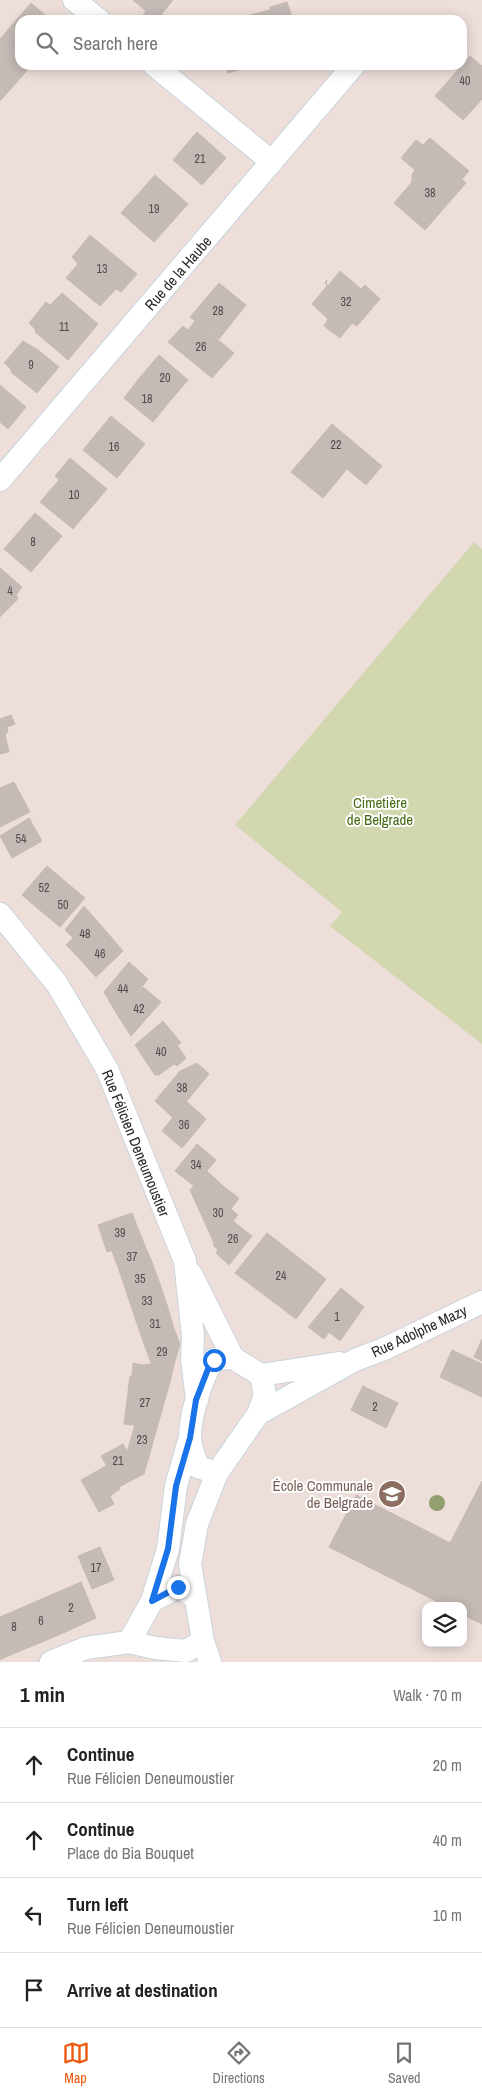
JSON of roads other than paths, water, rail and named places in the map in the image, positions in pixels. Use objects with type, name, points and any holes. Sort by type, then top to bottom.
[{"type":"street","points":[[74,0],[93,15]]},
{"type":"street","points":[[160,70],[272,162]]},
{"type":"street","name":"Rue de la Haube","points":[[0,480],[350,70]]},
{"type":"street","name":"Rue Félicien Deneumoustier","points":[[0,914],[57,984],[107,1069],[185,1262],[193,1336],[192,1359],[196,1400]]},
{"type":"street","points":[[185,1262],[233,1358],[261,1375],[265,1394],[258,1414],[217,1473],[197,1524],[190,1564],[203,1641],[210,1662]]},
{"type":"street","name":"Rue Adolphe Mazy","points":[[258,1414],[355,1360],[384,1349],[482,1302]]},
{"type":"street","name":"Rue Félicien Deneumoustier","points":[[217,1473],[198,1467],[190,1438],[196,1400],[208,1369],[214,1360],[233,1358]]},
{"type":"street","name":"Rue Adolphe Mazy","points":[[261,1375],[355,1360]]},
{"type":"street","points":[[129,1642],[152,1601],[168,1549],[176,1486],[190,1438]]},
{"type":"street","points":[[152,1601],[178,1587],[195,1597]]},
{"type":"street","points":[[51,1662],[86,1648],[129,1642],[155,1648],[186,1651],[203,1641]]},
{"type":"street","points":[[155,1648],[181,1662]]},
{"type":"place","name":"École Communale de Belgrade","points":[[392,1494]]},
{"type":"park label","name":"Cimetière de Belgrade","points":[[380,810]]}]
